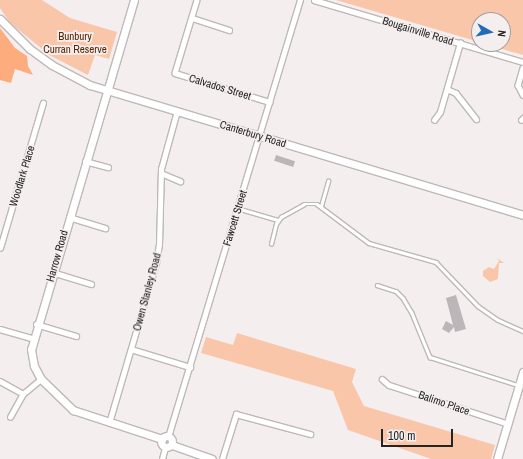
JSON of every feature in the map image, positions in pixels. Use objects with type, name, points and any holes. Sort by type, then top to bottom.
[{"type":"street","name":"Harrow Road","points":[[134,0],[32,338],[32,360],[42,379],[73,410],[108,423],[165,438]]},
{"type":"street","name":"Calvados Street","points":[[197,0],[175,74],[270,102]]},
{"type":"street","name":"Fawcett Street","points":[[165,438],[190,367],[300,0]]},
{"type":"street","name":"Bougainville Road","points":[[314,0],[523,62]]},
{"type":"street","points":[[192,18],[229,30]]},
{"type":"street","name":"Canterbury Road","points":[[0,19],[30,49],[52,65],[84,82],[523,215]]},
{"type":"street","points":[[434,120],[440,112],[460,43]]},
{"type":"street","points":[[523,68],[518,85],[523,95]]},
{"type":"street","points":[[447,89],[456,93],[476,119]]},
{"type":"street","name":"Woodlark Place","points":[[0,248],[43,103]]},
{"type":"street","name":"Owen Stanley Road","points":[[108,423],[131,349],[159,245],[161,173],[177,111]]},
{"type":"street","points":[[86,161],[108,167]]},
{"type":"street","points":[[161,173],[180,181]]},
{"type":"street","points":[[68,216],[105,228]]},
{"type":"street","points":[[52,272],[91,284]]},
{"type":"street","points":[[36,324],[76,336]]},
{"type":"street","points":[[0,328],[32,338]]},
{"type":"street","points":[[131,349],[190,367]]},
{"type":"street","points":[[497,459],[523,372]]},
{"type":"street","points":[[10,417],[24,394],[42,379]]},
{"type":"street","name":"Balimo Place","points":[[382,379],[389,385],[508,424]]},
{"type":"street","points":[[0,381],[24,394]]},
{"type":"street","points":[[222,459],[236,414],[310,434]]},
{"type":"street","points":[[162,459],[168,446],[165,438]]},
{"type":"street","points":[[168,446],[212,459]]},
{"type":"lane","points":[[321,206],[328,181]]},
{"type":"lane","points":[[271,244],[278,220],[304,204],[314,203],[321,206],[369,243],[436,262],[478,306],[498,320],[523,331]]},
{"type":"lane","points":[[237,208],[278,220]]},
{"type":"lane","points":[[377,285],[396,291],[403,298],[412,313],[430,357],[519,385]]},
{"type":"green space","name":"Bunbury Curran Reserve","points":[[0,0],[42,0],[70,18],[117,32],[109,59],[95,55],[88,75],[51,56],[10,23],[0,8]]},
{"type":"green space","points":[[336,0],[523,0],[523,55],[511,52],[511,12],[471,12],[471,40]]},
{"type":"green space","points":[[497,258],[504,263],[499,263],[498,279],[490,282],[483,276],[483,271],[489,267],[494,269],[499,261]]},
{"type":"green space","points":[[237,333],[356,369],[352,382],[364,406],[495,445],[491,459],[431,459],[348,430],[333,391],[201,353],[206,337],[233,345]]},
{"type":"shaded area","points":[[0,28],[15,48],[27,56],[28,66],[33,75],[15,69],[11,83],[0,80]]},
{"type":"building","points":[[276,155],[295,161],[293,167],[274,161]]},
{"type":"building","points":[[456,295],[466,329],[455,332],[454,327],[449,333],[442,329],[446,321],[453,325],[446,298]]}]
